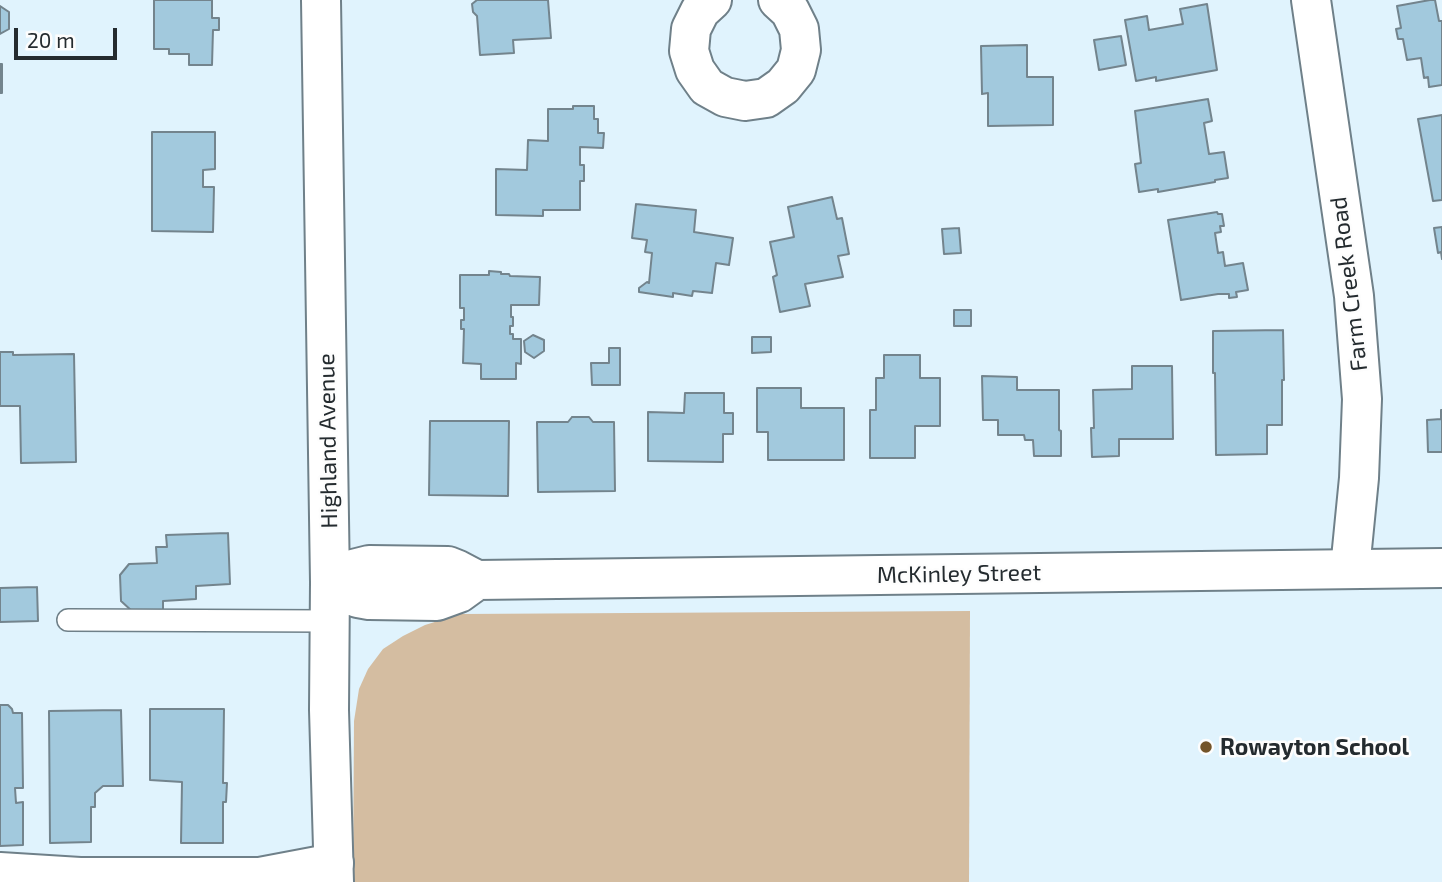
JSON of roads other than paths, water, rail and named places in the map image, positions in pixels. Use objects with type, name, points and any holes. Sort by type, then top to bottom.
[{"type":"street","name":"Highland Avenue","points":[[321,0],[330,582],[329,710],[334,873]]},
{"type":"street","points":[[712,0],[700,11],[691,29],[689,51],[695,70],[707,87],[725,97],[745,101],[766,98],[783,86],[796,70],[801,50],[794,4]]},
{"type":"street","name":"Farm Creek Road","points":[[1311,0],[1354,296],[1362,399],[1359,478],[1350,569]]},
{"type":"street","name":"McKinley Street","points":[[330,582],[349,570],[369,565],[448,566],[477,580],[1442,568]]},
{"type":"street","points":[[0,872],[80,877],[260,877],[334,873]]},
{"type":"lane","points":[[68,620],[330,621]]},
{"type":"place","name":"Rowayton School","points":[[1206,747]]}]
